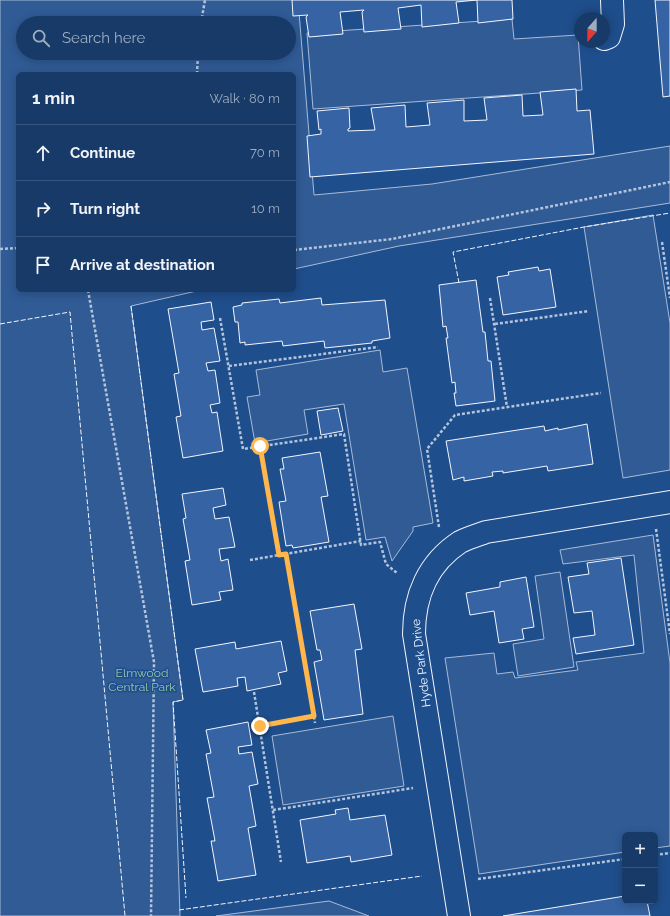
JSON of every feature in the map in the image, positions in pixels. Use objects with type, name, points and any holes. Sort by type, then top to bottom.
[{"type":"street","points":[[610,34],[613,24],[612,0]]},
{"type":"street","name":"Hyde Park Drive","points":[[459,916],[414,634],[414,616],[417,600],[427,576],[440,559],[461,542],[486,532],[660,504]]},
{"type":"path","points":[[202,16],[205,0]]},
{"type":"path","points":[[197,72],[198,60]]},
{"type":"path","points":[[296,250],[392,238],[670,182]]},
{"type":"path","points":[[662,242],[670,298]]},
{"type":"path","points":[[0,249],[16,248]]},
{"type":"path","points":[[88,292],[154,662],[151,916]]},
{"type":"path","points":[[490,298],[508,407]]},
{"type":"path","points":[[495,324],[589,311]]},
{"type":"path","points":[[220,318],[243,449],[344,434],[361,545],[380,542],[386,564],[397,573]]},
{"type":"path","points":[[229,366],[378,347]]},
{"type":"path","points":[[439,528],[427,449],[455,415],[601,393]]},
{"type":"path","points":[[260,446],[279,555]]},
{"type":"path","points":[[660,504],[656,529],[670,634]]},
{"type":"path","points":[[250,560],[361,541]]},
{"type":"path","points":[[286,554],[315,723]]},
{"type":"path","points":[[254,692],[281,862]]},
{"type":"path","points":[[260,726],[314,716]]},
{"type":"path","points":[[273,810],[413,788]]},
{"type":"path","points":[[658,855],[670,853]]},
{"type":"path","points":[[454,882],[622,859]]},
{"type":"shaded area","points":[[0,0],[298,0],[314,195],[432,184],[670,146],[670,203],[399,246],[296,269],[296,72],[16,72],[16,292],[192,292],[131,306],[183,700],[173,702],[180,916],[0,916]]},
{"type":"shaded area","points":[[512,19],[514,39],[574,35],[574,48],[579,48],[582,90],[313,109],[307,33]]},
{"type":"shaded area","points":[[653,215],[670,323],[670,470],[623,478],[584,227]]},
{"type":"shaded area","points":[[380,350],[383,372],[407,368],[433,523],[413,527],[413,531],[392,561],[385,537],[366,540],[344,404],[304,410],[308,434],[255,443],[247,397],[260,395],[256,370]]},
{"type":"shaded area","points":[[653,535],[670,663],[670,846],[658,848],[658,832],[622,832],[622,852],[479,874],[445,658],[494,653],[497,674],[513,672],[515,678],[578,670],[576,662],[644,653],[634,555],[563,564],[560,550]]},
{"type":"shaded area","points":[[560,572],[574,667],[518,676],[513,644],[544,639],[535,576]]},
{"type":"shaded area","points":[[393,716],[404,786],[283,805],[272,736]]},
{"type":"shaded area","points":[[329,901],[369,916],[216,916]]},
{"type":"building","points":[[292,0],[477,0],[456,2],[459,23],[422,27],[421,5],[398,8],[401,29],[364,32],[362,12],[364,10],[340,12],[343,34],[309,37],[306,17],[308,15],[293,16]]},
{"type":"building","points":[[477,0],[512,0],[513,19],[478,23]]},
{"type":"building","points":[[655,0],[670,0],[670,96],[663,97]]},
{"type":"building","points":[[576,89],[577,111],[590,110],[594,154],[310,177],[307,136],[321,134],[321,129],[319,130],[317,111],[349,108],[350,128],[348,131],[375,130],[371,108],[405,105],[406,127],[430,125],[427,103],[464,100],[464,121],[487,120],[484,98],[522,95],[523,116],[543,115],[540,92]]},
{"type":"building","points":[[538,267],[539,271],[550,269],[556,307],[503,315],[497,277],[509,275],[508,272]]},
{"type":"building","points":[[476,280],[483,332],[485,332],[488,361],[491,361],[495,401],[456,406],[454,393],[456,393],[455,382],[452,383],[446,338],[448,338],[446,326],[443,327],[439,285]]},
{"type":"building","points":[[321,298],[322,305],[385,300],[390,338],[372,341],[372,343],[325,348],[324,341],[283,346],[282,341],[245,345],[245,342],[240,343],[238,322],[235,322],[233,307],[242,305],[242,303],[279,299],[280,303]]},
{"type":"building","points":[[211,302],[214,320],[201,322],[202,330],[214,328],[220,361],[206,363],[208,371],[215,370],[220,403],[210,405],[212,413],[217,412],[223,451],[183,458],[176,417],[181,416],[174,374],[179,373],[168,309]]},
{"type":"building","points":[[338,408],[343,431],[321,435],[317,411]]},
{"type":"building","points":[[587,424],[593,464],[548,471],[547,466],[503,473],[503,471],[492,472],[493,476],[464,481],[464,477],[453,480],[446,441],[544,426],[545,431]]},
{"type":"building","points":[[320,452],[328,496],[321,497],[329,542],[293,548],[292,545],[286,546],[279,502],[286,501],[280,469],[284,469],[282,458]]},
{"type":"building","points":[[223,488],[226,505],[213,508],[215,519],[229,517],[235,547],[219,549],[221,561],[228,559],[233,590],[219,592],[221,600],[192,605],[185,561],[190,560],[183,519],[186,518],[182,494]]},
{"type":"building","points":[[621,558],[634,645],[576,654],[573,638],[595,635],[592,611],[574,613],[568,577],[589,574],[587,563]]},
{"type":"building","points":[[526,577],[534,627],[522,629],[524,639],[499,643],[494,611],[470,615],[466,593],[500,587],[500,582]]},
{"type":"building","points":[[354,604],[362,649],[355,650],[363,714],[324,720],[314,662],[322,660],[320,650],[317,650],[310,611]]},
{"type":"building","points":[[281,641],[287,671],[278,673],[281,684],[247,691],[245,677],[237,678],[238,686],[203,692],[195,649],[235,642],[236,649]]},
{"type":"building","points":[[248,722],[252,745],[238,747],[239,754],[252,752],[258,784],[249,786],[256,826],[248,828],[256,875],[218,881],[211,841],[215,841],[207,798],[214,797],[206,754],[211,753],[206,730]]},
{"type":"building","points":[[348,808],[350,820],[385,815],[392,855],[351,862],[350,856],[307,863],[300,820],[336,814],[335,810]]},
{"type":"building","points":[[622,896],[622,904],[648,904],[650,916],[503,916]]},
{"type":"fence","points":[[459,283],[453,252],[584,227],[670,213]]},
{"type":"fence","points":[[131,306],[183,700],[173,702],[186,898]]},
{"type":"fence","points":[[0,324],[70,312],[125,916]]},
{"type":"fence","points":[[179,910],[422,876]]},
{"type":"route","points":[[260,446],[279,555],[286,554],[314,716],[260,726]]},
{"type":"park label","name":"Elmwood Central Park","points":[[142,680]]}]
